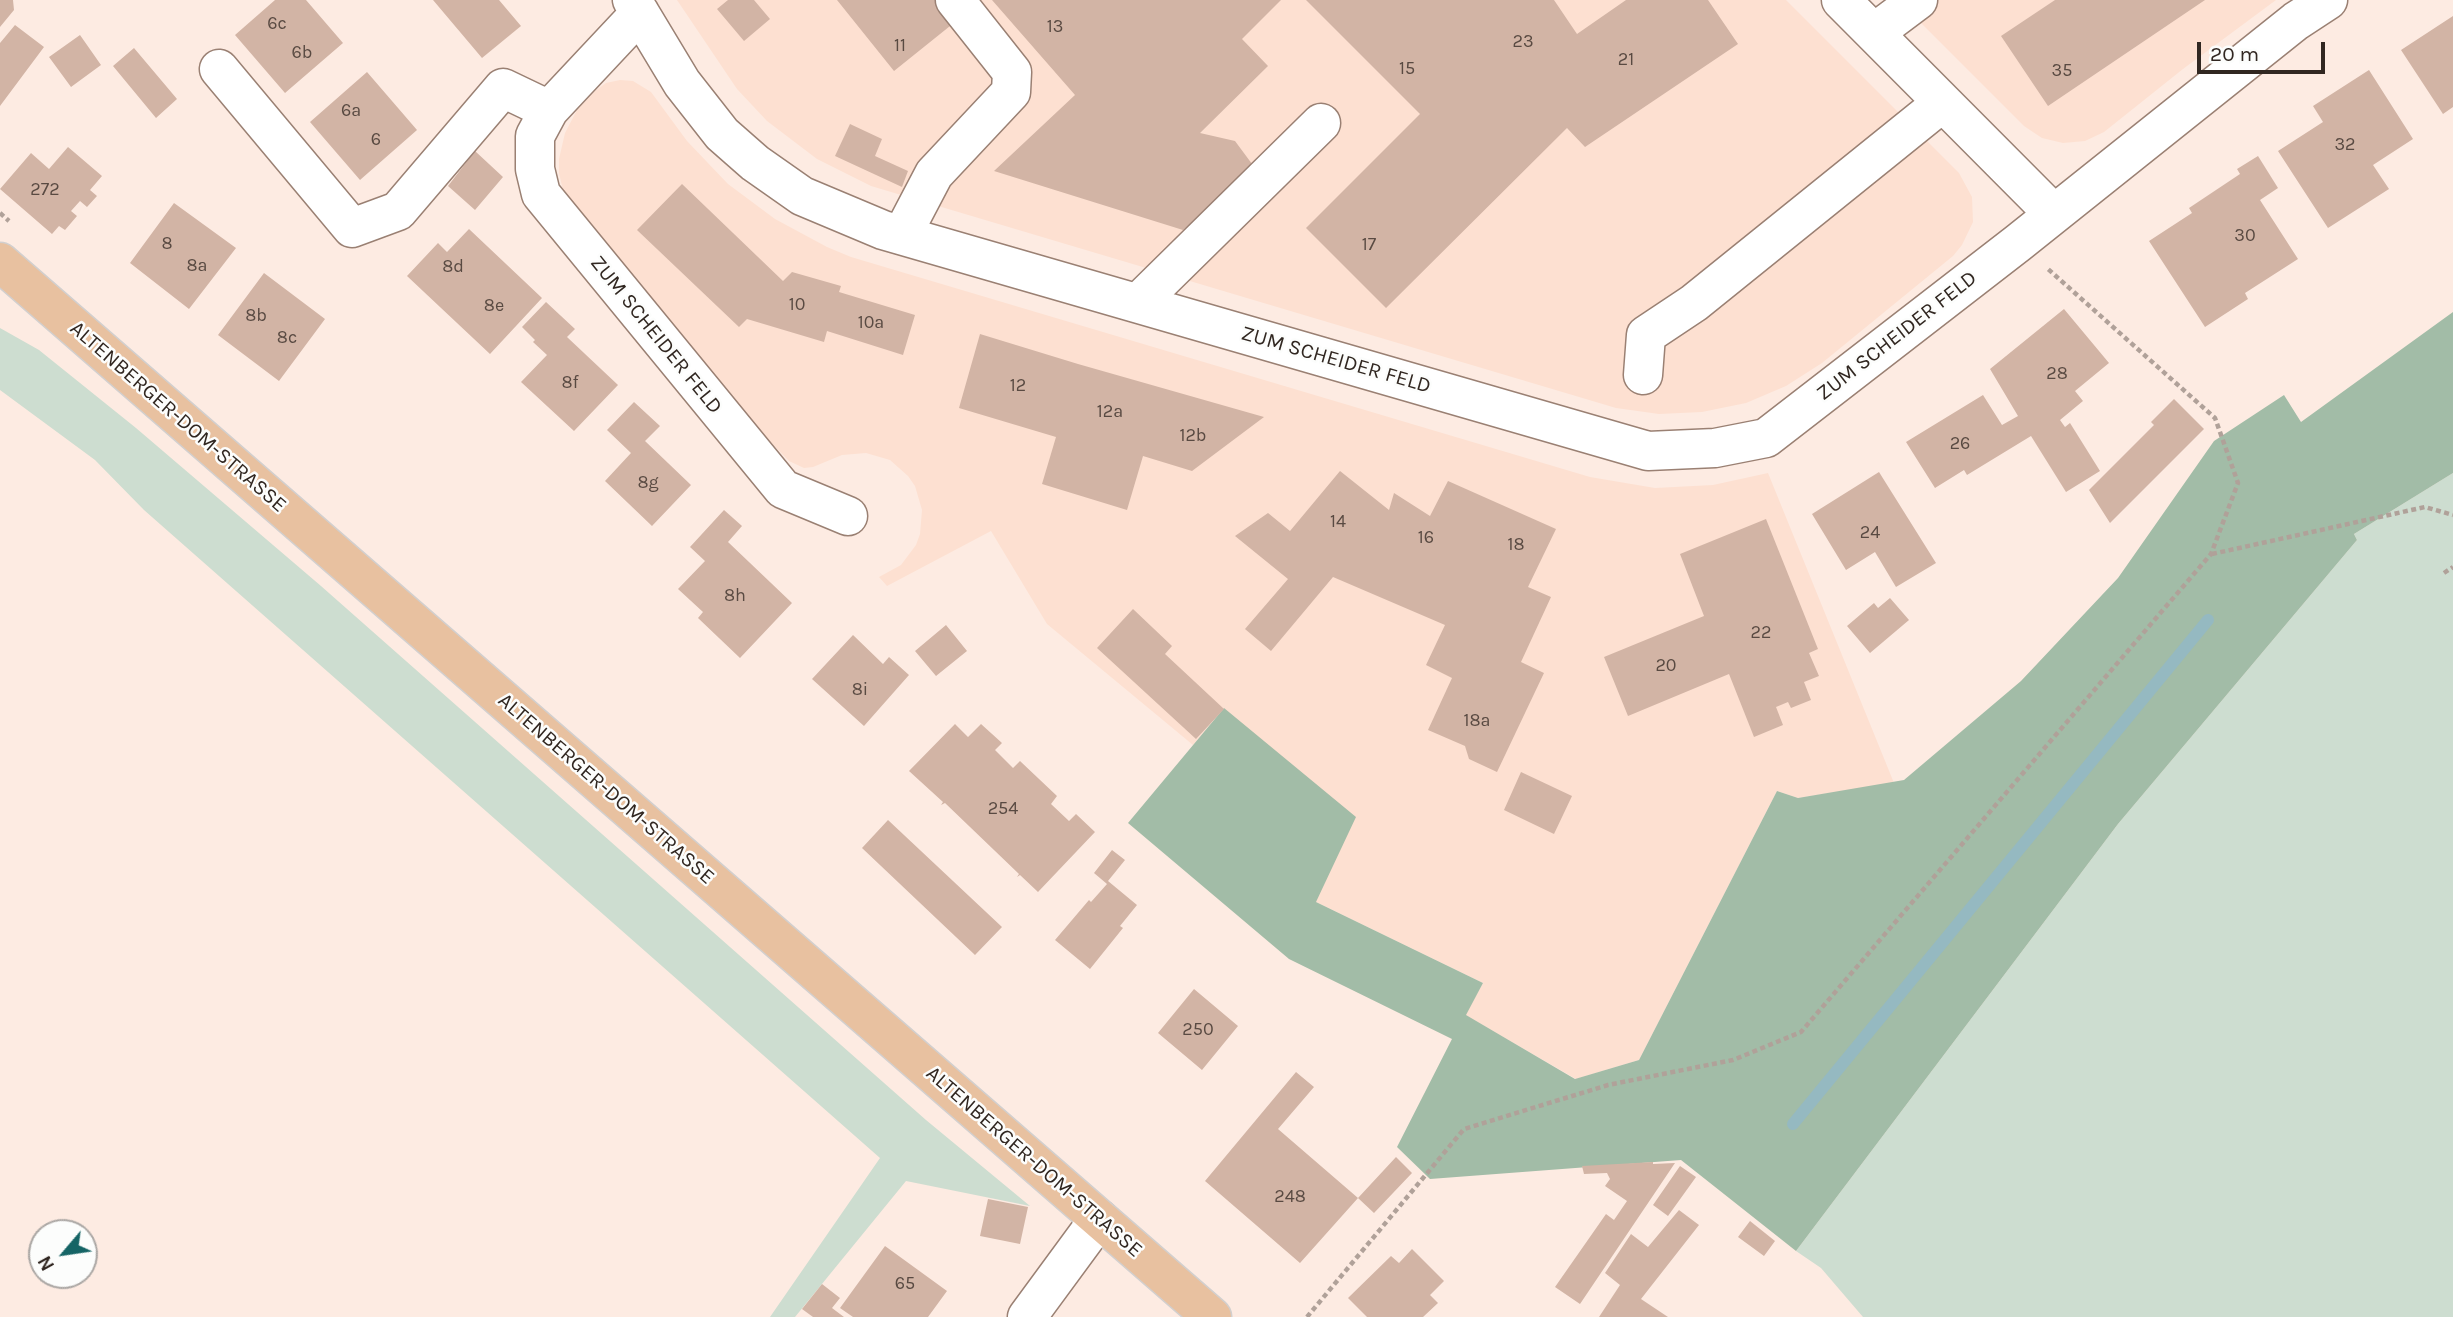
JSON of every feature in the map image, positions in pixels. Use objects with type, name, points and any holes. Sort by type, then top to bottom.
[{"type":"main road","name":"ALTENBERGER-DOM-STRASSE","points":[[0,262],[1212,1317]]},
{"type":"street","points":[[901,235],[934,174],[1011,92],[1012,72],[956,0]]},
{"type":"street","points":[[1841,0],[2053,213]]},
{"type":"street","points":[[1874,33],[1918,0]]},
{"type":"street","name":"ZUM SCHEIDER FELD","points":[[848,516],[783,489],[541,194],[535,169],[535,136],[549,110],[636,6],[682,83],[722,134],[755,163],[802,196],[883,230],[1648,451],[1715,447],[1766,438],[2018,243],[2296,21],[2328,0]]},
{"type":"street","points":[[219,69],[352,228],[398,211],[503,88],[549,110]]},
{"type":"street","points":[[1643,374],[1646,335],[1694,303],[1942,103]]},
{"type":"street","points":[[1138,303],[1321,123]]},
{"type":"street","points":[[1027,1317],[1100,1219]]},
{"type":"path","points":[[1307,1317],[1464,1129],[1608,1085],[1733,1060],[1801,1032],[2211,554],[2238,483],[2215,418],[2018,243]]},
{"type":"path","points":[[2211,554],[2425,507],[2453,515]]},
{"type":"path","points":[[2444,573],[2453,567]]},
{"type":"shaded area","points":[[677,0],[1786,0],[1959,173],[1972,197],[1973,222],[1962,245],[1953,256],[1822,363],[1786,386],[1746,403],[1702,412],[1659,414],[1616,408],[871,186],[817,159],[767,121],[737,89]]},
{"type":"shaded area","points":[[1898,0],[2276,0],[2104,132],[2085,141],[2063,143],[2042,138],[2024,126]]},
{"type":"shaded area","points":[[633,81],[651,92],[687,141],[728,184],[775,219],[851,257],[1590,477],[1655,488],[1713,485],[1768,473],[1894,783],[1798,798],[1777,791],[1639,1060],[1576,1079],[1465,1015],[1483,983],[1316,902],[1224,708],[1193,745],[1047,624],[991,531],[887,586],[879,577],[901,565],[916,545],[920,534],[922,510],[915,486],[908,476],[890,460],[866,453],[842,455],[804,468],[789,461],[716,386],[571,209],[559,173],[565,133],[577,110],[595,91],[606,83]]},
{"type":"green space","points":[[2453,312],[2453,473],[2354,534],[2357,540],[2118,824],[1796,1251],[1681,1160],[1430,1179],[1397,1147],[1452,1039],[1289,959],[1128,823],[1224,708],[1356,817],[1316,902],[1483,983],[1466,1015],[1575,1079],[1639,1060],[1777,791],[1798,798],[1904,780],[2021,681],[2118,578],[2214,441],[2284,395],[2301,422]]},
{"type":"green space","points":[[0,328],[39,350],[136,428],[321,586],[926,1120],[1030,1206],[906,1181],[795,1317],[770,1317],[880,1158],[144,510],[95,460],[0,390]]},
{"type":"green space","points":[[2453,473],[2453,1317],[1863,1317],[1821,1268],[1796,1251],[2118,824],[2357,540],[2354,534]]},
{"type":"building","points":[[0,0],[13,0],[14,10],[0,27]]},
{"type":"building","points":[[275,0],[306,0],[343,43],[285,93],[235,35]]},
{"type":"building","points":[[433,0],[499,0],[521,26],[482,58]]},
{"type":"building","points":[[728,0],[754,0],[770,19],[744,41],[717,9]]},
{"type":"building","points":[[837,0],[938,0],[955,22],[894,71]]},
{"type":"building","points":[[992,0],[1281,0],[1242,39],[1268,66],[1200,133],[1235,141],[1255,168],[1183,230],[994,171],[1075,95]]},
{"type":"building","points":[[1306,0],[1554,0],[1577,34],[1626,0],[1708,0],[1738,44],[1585,147],[1567,128],[1386,308],[1306,228],[1420,114]]},
{"type":"building","points":[[2055,0],[2205,0],[2048,106],[2001,36]]},
{"type":"building","points":[[2453,16],[2453,107],[2443,114],[2401,50]]},
{"type":"building","points":[[15,25],[44,47],[0,106],[0,43]]},
{"type":"building","points":[[80,35],[101,65],[71,87],[49,57]]},
{"type":"building","points":[[134,48],[177,99],[156,118],[113,66]]},
{"type":"building","points":[[2369,70],[2413,139],[2373,165],[2389,189],[2328,228],[2278,151],[2323,122],[2313,106]]},
{"type":"building","points":[[367,72],[417,130],[360,180],[310,122]]},
{"type":"building","points":[[850,124],[882,139],[875,156],[908,171],[902,187],[835,156]]},
{"type":"building","points":[[68,147],[102,176],[90,190],[97,196],[87,207],[80,201],[71,211],[77,216],[65,230],[59,226],[52,234],[0,189],[31,153],[49,169]]},
{"type":"building","points":[[475,151],[503,177],[475,210],[448,186]]},
{"type":"building","points":[[2258,156],[2278,188],[2260,200],[2298,259],[2245,293],[2248,299],[2205,327],[2149,241],[2192,213],[2189,208],[2240,174],[2237,169]]},
{"type":"building","points":[[682,184],[783,281],[792,272],[841,286],[839,292],[915,315],[903,355],[827,331],[824,342],[747,319],[739,327],[637,230]]},
{"type":"building","points":[[174,203],[236,248],[189,309],[130,263]]},
{"type":"building","points":[[469,229],[542,298],[490,354],[407,276],[438,243],[447,252]]},
{"type":"building","points":[[264,273],[325,319],[279,381],[218,335]]},
{"type":"building","points":[[546,302],[575,329],[567,337],[618,385],[574,431],[521,382],[547,355],[522,327]]},
{"type":"building","points":[[2064,309],[2109,363],[2075,391],[2083,401],[2060,420],[2065,427],[2070,423],[2100,471],[2066,492],[2031,436],[1967,475],[1964,470],[1935,488],[1906,442],[1983,395],[2002,425],[2018,416],[1990,369]]},
{"type":"building","points":[[980,334],[1264,417],[1192,471],[1143,456],[1127,510],[1042,484],[1056,437],[959,408]]},
{"type":"building","points":[[2174,399],[2204,429],[2110,523],[2089,490],[2154,425],[2151,422]]},
{"type":"building","points":[[634,402],[660,426],[645,441],[691,485],[652,526],[605,481],[631,453],[607,430]]},
{"type":"building","points":[[1340,471],[1389,510],[1394,493],[1430,516],[1448,481],[1556,529],[1528,587],[1551,597],[1521,662],[1544,673],[1497,772],[1469,759],[1465,746],[1428,730],[1452,678],[1426,665],[1445,625],[1333,577],[1271,651],[1245,629],[1288,579],[1235,536],[1268,513],[1290,531]]},
{"type":"building","points":[[1879,472],[1936,563],[1896,587],[1875,552],[1846,570],[1812,514]]},
{"type":"building","points":[[724,510],[742,526],[728,542],[792,603],[740,658],[698,618],[703,612],[678,589],[705,561],[690,547]]},
{"type":"building","points":[[1766,519],[1818,649],[1809,653],[1819,676],[1804,682],[1811,700],[1791,708],[1788,702],[1776,707],[1783,725],[1754,737],[1729,674],[1628,716],[1604,657],[1704,616],[1680,554]]},
{"type":"building","points":[[1890,598],[1909,620],[1870,653],[1847,626],[1874,603],[1878,608]]},
{"type":"building","points":[[1133,609],[1172,646],[1165,654],[1224,709],[1196,739],[1097,648]]},
{"type":"building","points":[[946,625],[967,651],[936,676],[915,651]]},
{"type":"building","points":[[853,635],[883,664],[889,657],[909,675],[864,726],[812,679]]},
{"type":"building","points":[[955,724],[968,737],[981,724],[1002,743],[995,750],[1013,768],[1020,761],[1057,796],[1051,804],[1069,821],[1076,814],[1095,832],[1038,892],[1020,875],[1017,877],[1019,874],[945,803],[941,805],[943,802],[909,771]]},
{"type":"building","points":[[1521,772],[1572,796],[1554,834],[1504,810]]},
{"type":"building","points":[[888,820],[1002,927],[975,955],[862,848]]},
{"type":"building","points":[[1112,850],[1125,860],[1108,881],[1137,905],[1120,926],[1123,928],[1090,969],[1055,940],[1089,900],[1091,902],[1107,884],[1094,873]]},
{"type":"building","points":[[1194,989],[1238,1026],[1202,1070],[1158,1033]]},
{"type":"building","points":[[1296,1072],[1314,1087],[1278,1129],[1358,1198],[1300,1263],[1205,1181]]},
{"type":"building","points":[[1396,1157],[1412,1173],[1374,1213],[1358,1198]]},
{"type":"building","points":[[1675,1163],[1580,1304],[1555,1287],[1606,1214],[1614,1220],[1627,1201],[1605,1186],[1610,1179],[1607,1173],[1584,1174],[1582,1166]]},
{"type":"building","points":[[1680,1166],[1696,1177],[1668,1216],[1653,1205]]},
{"type":"building","points":[[988,1199],[1028,1207],[1020,1244],[980,1236]]},
{"type":"building","points":[[1679,1210],[1699,1225],[1641,1299],[1668,1317],[1599,1317],[1620,1285],[1605,1273],[1631,1234],[1648,1247]]},
{"type":"building","points":[[1750,1221],[1775,1241],[1764,1256],[1738,1237]]},
{"type":"building","points":[[885,1246],[947,1291],[928,1317],[853,1317],[840,1308]]},
{"type":"building","points":[[1412,1249],[1444,1281],[1430,1295],[1438,1303],[1423,1317],[1367,1317],[1348,1298],[1391,1256],[1399,1263]]},
{"type":"building","points":[[822,1284],[840,1298],[832,1308],[844,1317],[813,1317],[802,1309]]},
{"type":"waterway","points":[[1793,1124],[2208,620]]}]
